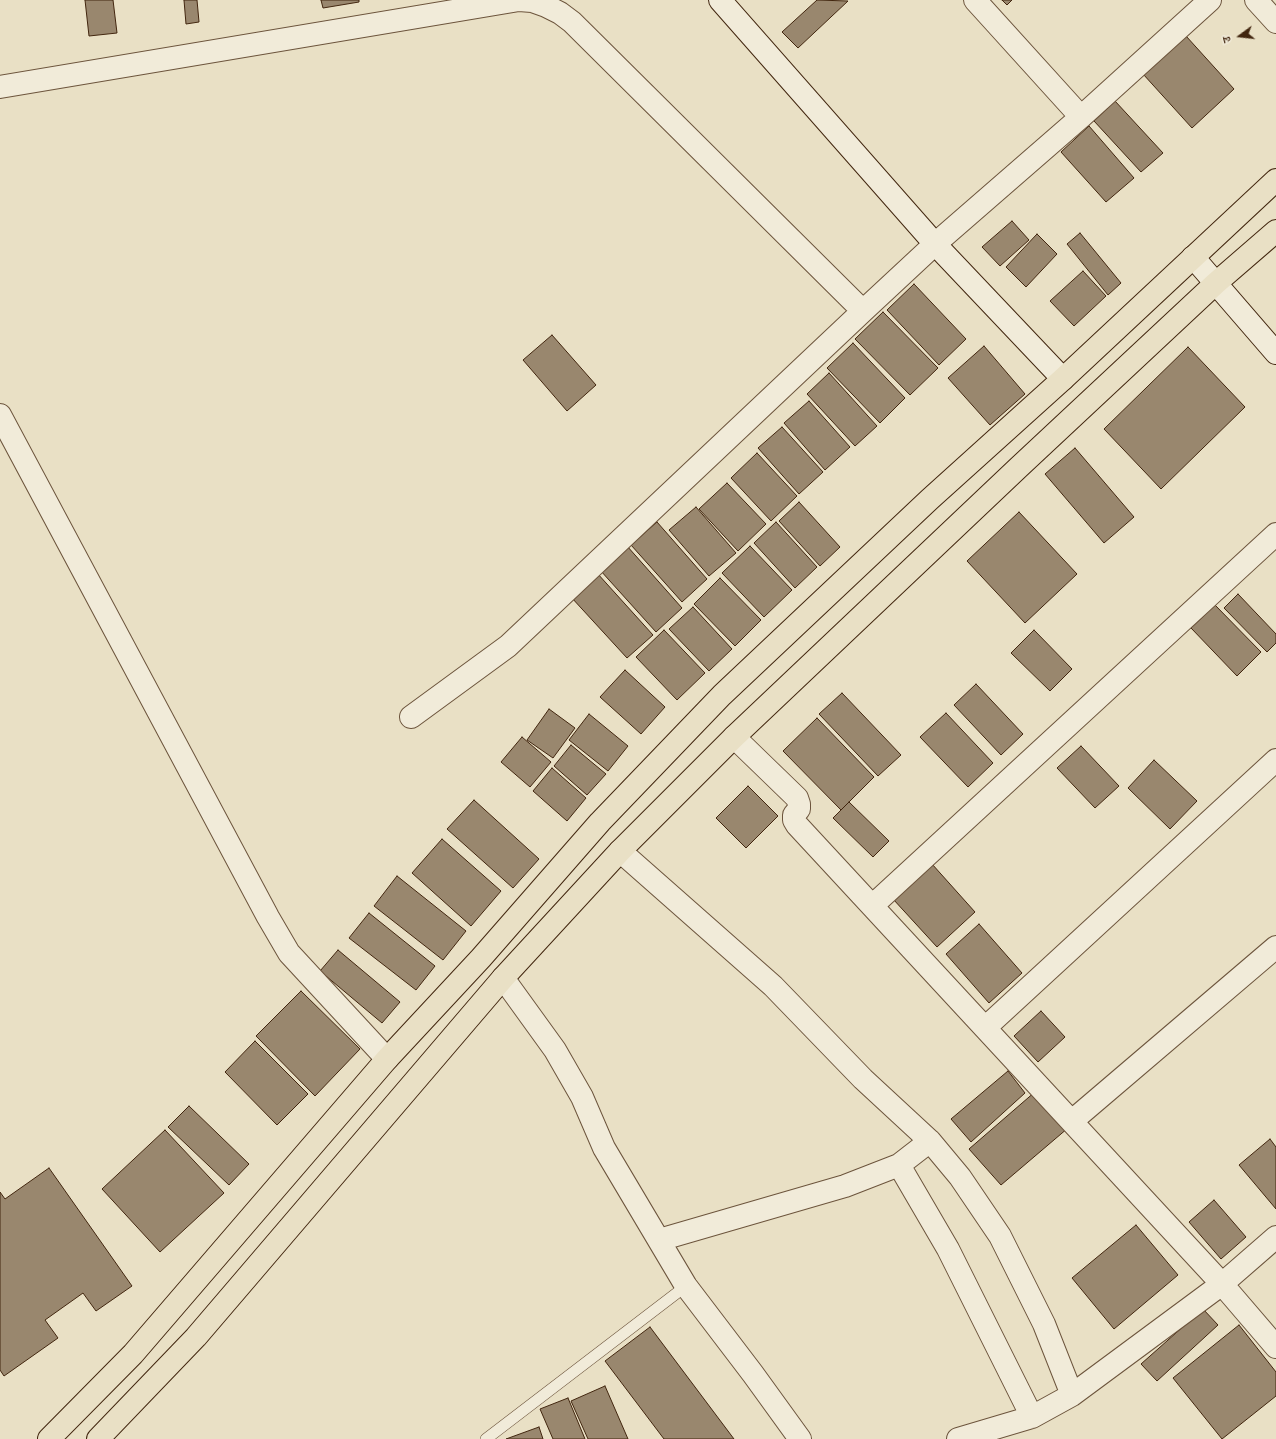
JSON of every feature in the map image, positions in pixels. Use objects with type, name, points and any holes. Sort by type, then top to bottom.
[{"type":"highway","points":[[50,1439],[133,1354],[387,1059],[511,924],[600,822],[722,695],[930,499],[1063,379],[1276,180]]},
{"type":"highway","points":[[98,1439],[196,1337],[503,978],[620,851],[734,738],[1019,467],[1216,283],[1276,230]]},
{"type":"highway","points":[[511,924],[534,943]]},
{"type":"highway","points":[[447,994],[471,1015]]},
{"type":"street","points":[[0,87],[519,0],[532,1],[560,13],[572,22],[863,311]]},
{"type":"street","points":[[720,0],[935,244],[1063,379]]},
{"type":"street","points":[[975,0],[1081,117]]},
{"type":"street","points":[[411,717],[508,646],[935,244],[1081,117],[1210,0]]},
{"type":"street","points":[[1256,0],[1276,22]]},
{"type":"street","points":[[1193,257],[1276,353]]},
{"type":"street","points":[[0,415],[268,917],[289,953],[387,1059]]},
{"type":"street","points":[[872,906],[1276,534]]},
{"type":"street","points":[[734,738],[797,798],[800,804],[799,810],[794,815],[794,820],[797,825],[1222,1284],[1276,1346]]},
{"type":"street","points":[[985,1028],[1276,760]]},
{"type":"street","points":[[620,851],[773,986],[863,1079],[930,1141],[960,1177],[1000,1236],[1044,1324],[1072,1395]]},
{"type":"street","points":[[1072,1121],[1276,947]]},
{"type":"street","points":[[503,978],[554,1050],[582,1097],[604,1148],[686,1286],[800,1439]]},
{"type":"street","points":[[659,1240],[845,1186],[899,1165],[930,1141]]},
{"type":"street","points":[[899,1165],[948,1249],[1032,1417]]},
{"type":"street","points":[[958,1439],[1032,1417],[1072,1395],[1222,1284],[1276,1237]]},
{"type":"lane","points":[[486,1439],[686,1286]]},
{"type":"building","points":[[85,0],[113,0],[117,33],[89,36]]},
{"type":"building","points":[[184,0],[197,0],[199,22],[186,24]]},
{"type":"building","points":[[321,0],[359,0],[359,2],[323,8]]},
{"type":"building","points":[[817,0],[848,1],[798,48],[782,32]]},
{"type":"building","points":[[1002,0],[1012,0],[1007,5]]},
{"type":"building","points":[[1186,36],[1234,89],[1192,128],[1143,74]]},
{"type":"building","points":[[1115,101],[1163,153],[1141,172],[1094,121]]},
{"type":"building","points":[[1089,126],[1134,178],[1106,202],[1061,152]]},
{"type":"building","points":[[1012,221],[1029,240],[1000,266],[982,247]]},
{"type":"building","points":[[1080,233],[1121,283],[1108,295],[1067,244]]},
{"type":"building","points":[[1037,234],[1057,254],[1026,287],[1006,267]]},
{"type":"building","points":[[1083,271],[1106,296],[1074,326],[1050,301]]},
{"type":"building","points":[[914,284],[966,339],[939,365],[887,310]]},
{"type":"building","points":[[883,312],[938,368],[910,395],[855,339]]},
{"type":"building","points":[[552,335],[596,385],[567,411],[523,360]]},
{"type":"building","points":[[853,343],[905,398],[880,423],[827,368]]},
{"type":"building","points":[[984,346],[1025,394],[990,425],[948,378]]},
{"type":"building","points":[[1188,347],[1245,407],[1161,489],[1104,429]]},
{"type":"building","points":[[829,373],[877,426],[855,446],[807,394]]},
{"type":"building","points":[[809,401],[850,447],[825,470],[784,423]]},
{"type":"building","points":[[782,427],[823,472],[799,494],[758,448]]},
{"type":"building","points":[[1075,448],[1134,517],[1104,543],[1045,474]]},
{"type":"building","points":[[757,453],[797,496],[771,521],[731,478]]},
{"type":"building","points":[[727,483],[766,524],[738,551],[699,509]]},
{"type":"building","points":[[799,502],[840,547],[820,566],[779,521]]},
{"type":"building","points":[[696,507],[736,553],[709,576],[669,530]]},
{"type":"building","points":[[1019,512],[1077,574],[1025,623],[967,561]]},
{"type":"building","points":[[657,522],[707,579],[682,602],[631,545]]},
{"type":"building","points":[[776,522],[817,567],[795,588],[754,543]]},
{"type":"building","points":[[627,546],[682,608],[656,632],[600,570]]},
{"type":"building","points":[[750,546],[792,590],[764,617],[722,573]]},
{"type":"building","points":[[597,573],[653,635],[627,658],[571,597]]},
{"type":"building","points":[[720,578],[761,620],[735,646],[694,604]]},
{"type":"building","points":[[1238,594],[1276,634],[1276,643],[1267,652],[1224,608]]},
{"type":"building","points":[[1215,605],[1261,652],[1237,676],[1191,628]]},
{"type":"building","points":[[693,607],[732,649],[709,671],[669,629]]},
{"type":"building","points":[[664,630],[705,673],[677,700],[636,657]]},
{"type":"building","points":[[1034,630],[1072,669],[1050,691],[1011,653]]},
{"type":"building","points":[[625,670],[665,707],[641,734],[600,697]]},
{"type":"building","points":[[976,684],[1023,734],[1001,755],[954,705]]},
{"type":"building","points":[[842,693],[901,755],[878,776],[819,714]]},
{"type":"building","points":[[549,709],[575,728],[553,758],[527,740]]},
{"type":"building","points":[[946,713],[993,763],[968,787],[920,737]]},
{"type":"building","points":[[589,714],[628,746],[608,771],[569,740]]},
{"type":"building","points":[[817,718],[874,777],[841,810],[783,751]]},
{"type":"building","points":[[522,737],[551,762],[530,787],[501,762]]},
{"type":"building","points":[[571,745],[606,774],[587,795],[554,766]]},
{"type":"building","points":[[1081,746],[1119,786],[1095,808],[1057,768]]},
{"type":"building","points":[[1154,760],[1197,801],[1170,829],[1128,788]]},
{"type":"building","points":[[552,768],[586,798],[567,821],[533,791]]},
{"type":"building","points":[[748,786],[778,816],[746,848],[716,818]]},
{"type":"building","points":[[474,800],[539,859],[513,888],[447,829]]},
{"type":"building","points":[[849,802],[889,841],[873,857],[833,818]]},
{"type":"building","points":[[442,839],[501,891],[471,926],[412,873]]},
{"type":"building","points":[[932,864],[975,912],[937,947],[893,899]]},
{"type":"building","points":[[397,876],[466,931],[443,960],[374,906]]},
{"type":"building","points":[[369,913],[435,966],[416,990],[349,938]]},
{"type":"building","points":[[979,924],[1022,973],[989,1003],[946,954]]},
{"type":"building","points":[[338,950],[400,1002],[382,1023],[320,971]]},
{"type":"building","points":[[301,991],[360,1049],[315,1096],[256,1036]]},
{"type":"building","points":[[1041,1011],[1065,1037],[1038,1062],[1014,1036]]},
{"type":"building","points":[[255,1041],[308,1094],[277,1125],[225,1072]]},
{"type":"building","points":[[1008,1071],[1025,1093],[971,1142],[951,1119]]},
{"type":"building","points":[[1036,1091],[1068,1128],[1001,1185],[969,1149]]},
{"type":"building","points":[[189,1106],[249,1164],[229,1185],[168,1127]]},
{"type":"building","points":[[165,1130],[224,1193],[160,1252],[102,1189]]},
{"type":"building","points":[[1270,1139],[1276,1147],[1276,1209],[1239,1165]]},
{"type":"building","points":[[49,1168],[132,1286],[96,1311],[83,1293],[45,1320],[58,1338],[4,1376],[0,1370],[0,1192],[5,1199]]},
{"type":"building","points":[[1214,1200],[1246,1237],[1221,1259],[1189,1222]]},
{"type":"building","points":[[1136,1225],[1178,1275],[1114,1329],[1072,1278]]},
{"type":"building","points":[[1203,1309],[1218,1325],[1157,1381],[1141,1364]]},
{"type":"building","points":[[1239,1325],[1276,1372],[1276,1396],[1222,1439],[1173,1378]]},
{"type":"building","points":[[650,1327],[734,1439],[664,1439],[605,1361]]},
{"type":"building","points":[[605,1386],[628,1439],[588,1439],[571,1401]]},
{"type":"building","points":[[568,1398],[585,1439],[553,1439],[540,1409]]},
{"type":"building","points":[[539,1427],[543,1439],[506,1439]]}]
